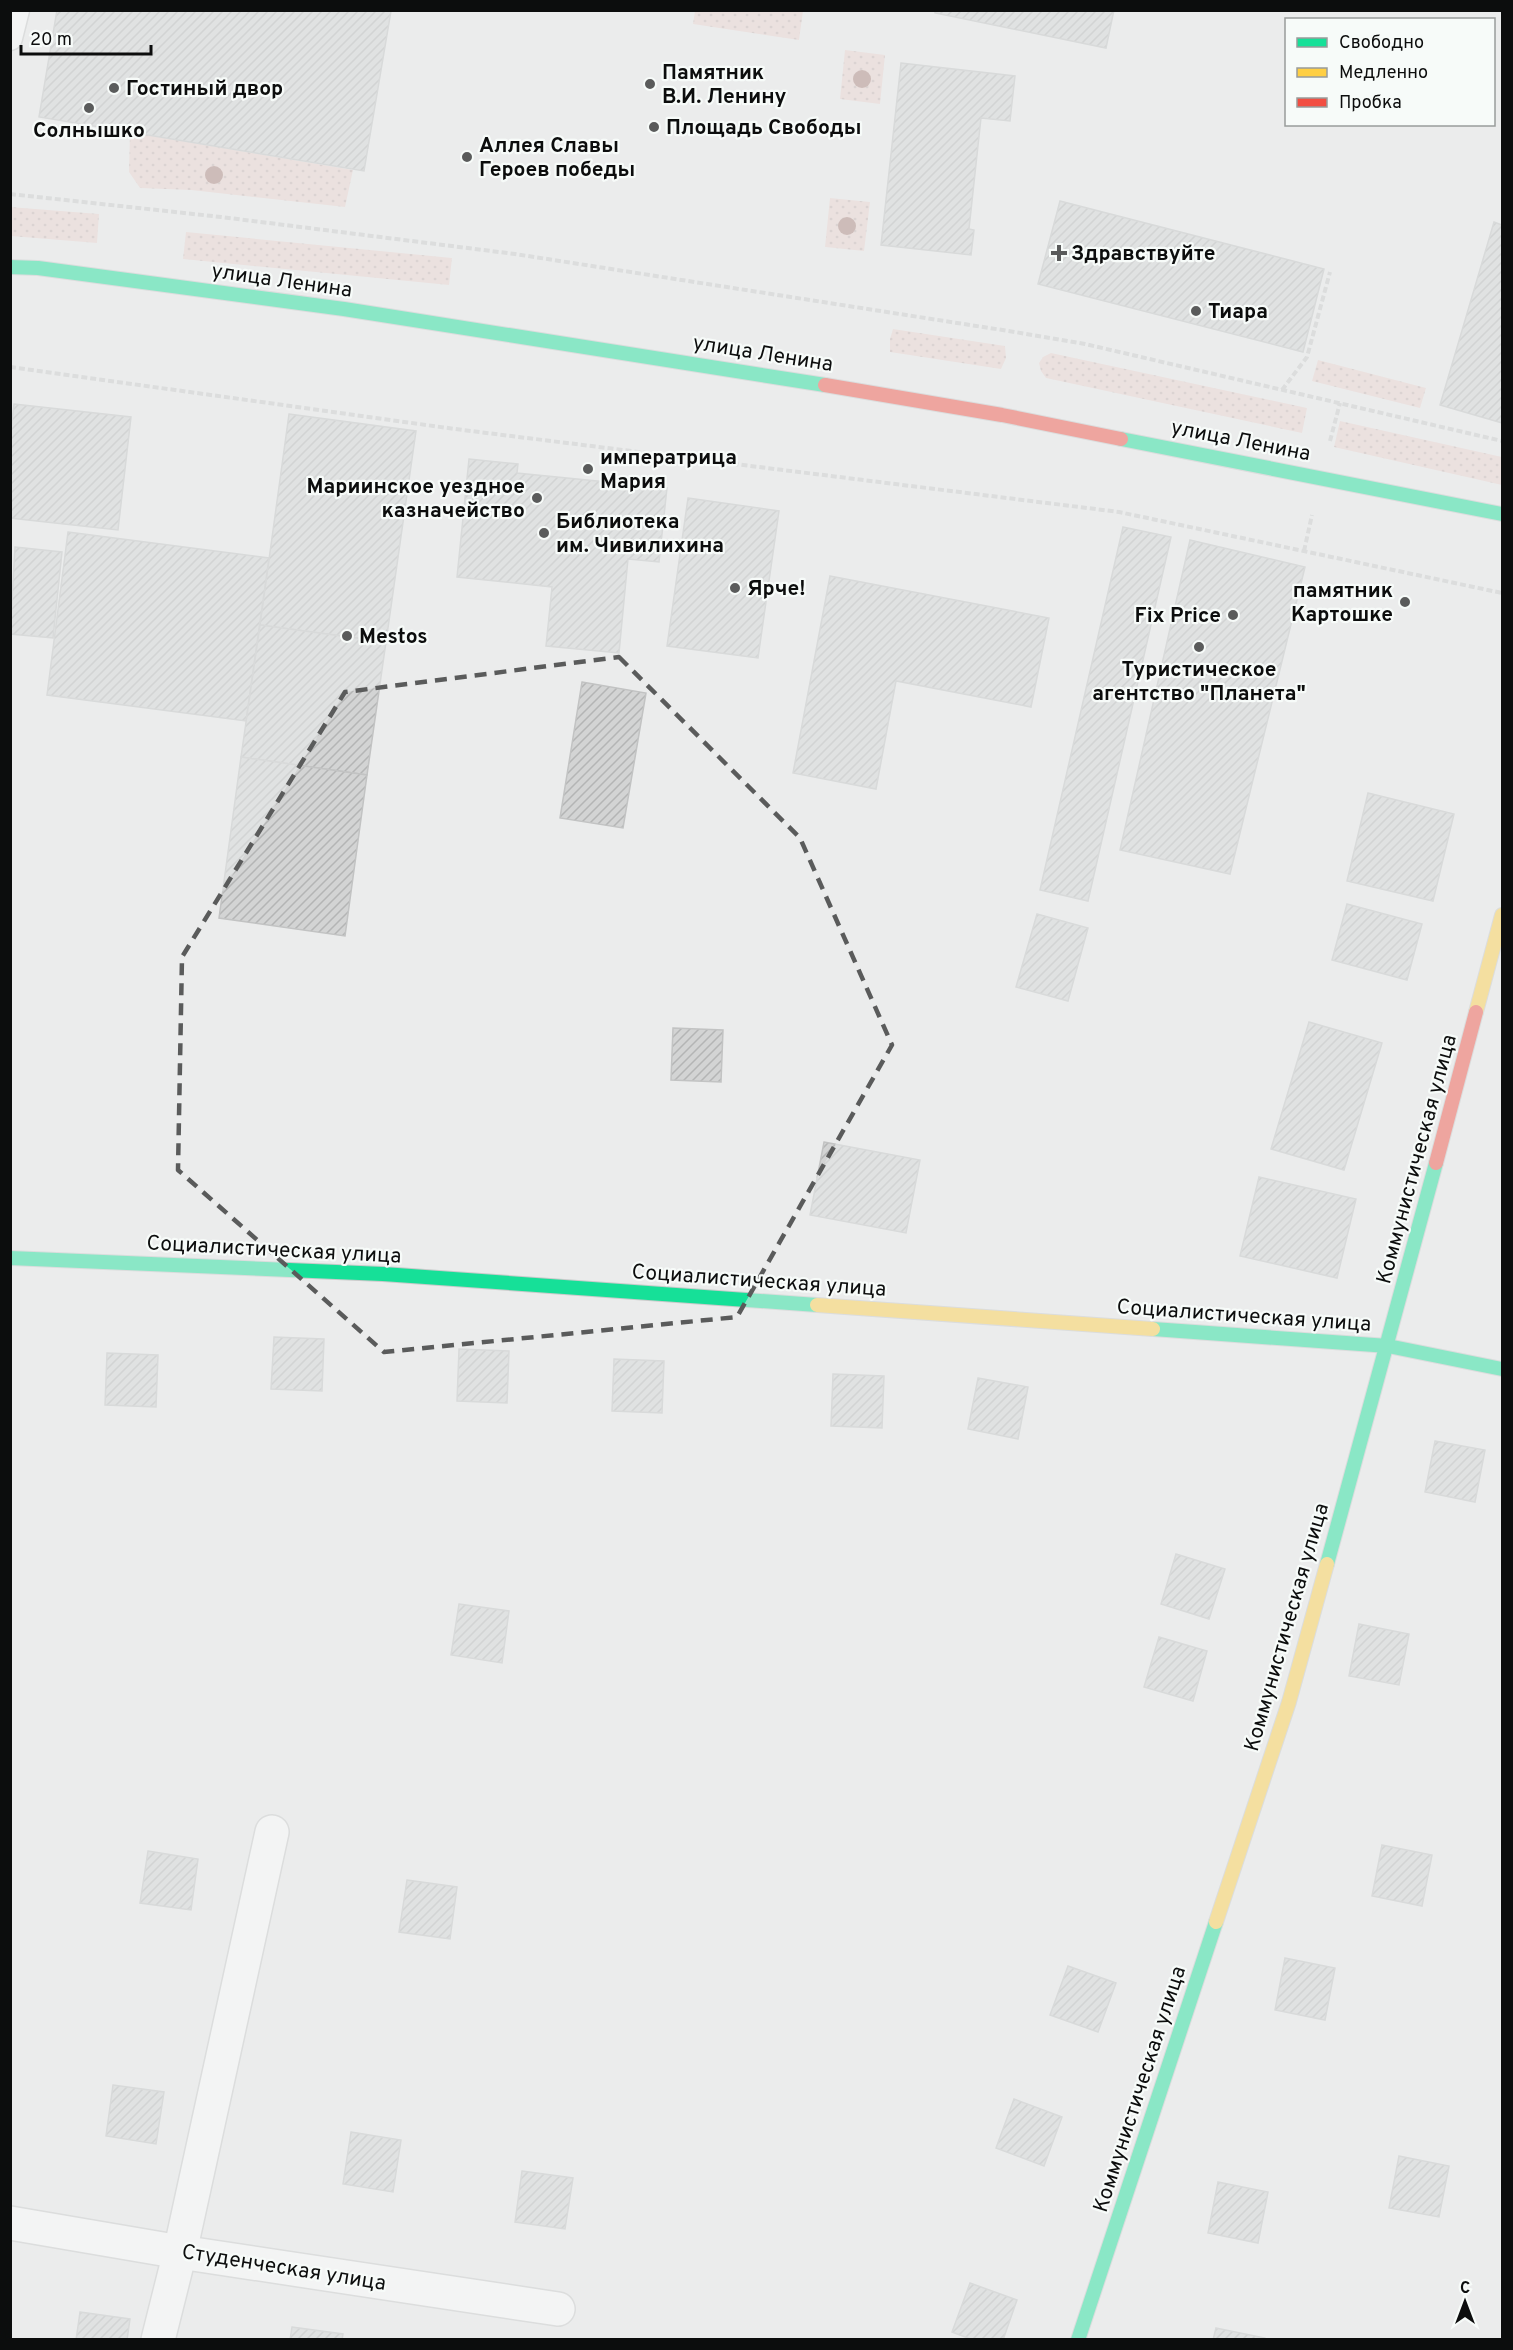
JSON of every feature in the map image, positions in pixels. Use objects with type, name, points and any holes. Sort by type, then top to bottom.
[{"type":"street","name":"улица Ленина","points":[[10,267],[38,268],[344,309],[710,365],[1002,415],[1503,514]]},
{"type":"street","name":"Коммунистическая улица","points":[[1078,2340],[1289,1702],[1388,1346],[1503,915]]},
{"type":"street","name":"Социалистическая улица","points":[[10,1258],[382,1274],[1388,1346],[1503,1369]]},
{"type":"street","points":[[158,2340],[180,2252],[272,1832]]},
{"type":"street","name":"Студенческая улица","points":[[10,2223],[180,2252],[558,2310]]},
{"type":"lane","points":[[10,38],[16,10]]},
{"type":"path","points":[[10,194],[515,254],[1062,340],[1503,441]]},
{"type":"path","points":[[1282,390],[1307,357],[1330,272]]},
{"type":"path","points":[[10,367],[455,429],[1119,512],[1503,593]]},
{"type":"path","points":[[1330,442],[1340,403]]},
{"type":"path","points":[[1304,551],[1312,514]]},
{"type":"highlighted area","points":[[619,657],[800,838],[892,1045],[737,1317],[384,1352],[178,1170],[182,957],[345,692]]},
{"type":"shaded area","points":[[695,10],[803,11],[799,40],[693,24]]},
{"type":"shaded area","points":[[845,50],[885,55],[880,104],[840,99]]},
{"type":"shaded area","points":[[130,132],[353,170],[345,207],[191,190],[140,188],[129,172]]},
{"type":"shaded area","points":[[830,198],[870,202],[864,251],[825,247]]},
{"type":"shaded area","points":[[10,207],[99,214],[97,243],[11,236]]},
{"type":"shaded area","points":[[186,232],[452,258],[449,285],[183,259]]},
{"type":"shaded area","points":[[893,329],[1005,346],[1006,358],[1001,369],[890,352]]},
{"type":"shaded area","points":[[1051,353],[1307,408],[1302,433],[1046,378],[1039,363],[1043,357]]},
{"type":"shaded area","points":[[1318,360],[1426,388],[1420,408],[1312,381]]},
{"type":"shaded area","points":[[1340,421],[1502,457],[1502,485],[1334,447]]},
{"type":"building","points":[[57,10],[391,11],[364,171],[39,117]]},
{"type":"building","points":[[935,10],[1114,10],[1106,48],[935,13]]},
{"type":"building","points":[[901,63],[1015,76],[1010,121],[981,118],[969,229],[974,230],[971,255],[881,245]]},
{"type":"building","points":[[1060,201],[1324,269],[1303,352],[1038,284]]},
{"type":"building","points":[[1494,222],[1502,225],[1502,423],[1440,405]]},
{"type":"building","points":[[14,404],[131,417],[118,530],[10,518],[10,437]]},
{"type":"building","points":[[289,414],[416,431],[386,642],[260,625]]},
{"type":"building","points":[[469,459],[518,464],[517,473],[667,488],[659,562],[628,559],[619,653],[546,646],[552,587],[457,577]]},
{"type":"building","points":[[688,498],[779,511],[758,658],[667,646]]},
{"type":"building","points":[[1123,527],[1171,537],[1088,901],[1040,890]]},
{"type":"building","points":[[68,532],[269,558],[246,721],[47,695]]},
{"type":"building","points":[[1190,540],[1305,567],[1230,874],[1120,850]]},
{"type":"building","points":[[15,547],[62,552],[53,638],[10,634]]},
{"type":"building","points":[[830,576],[1049,618],[1031,707],[896,681],[876,789],[793,773]]},
{"type":"building","points":[[260,625],[386,642],[367,775],[241,757]]},
{"type":"building","points":[[582,682],[646,693],[623,828],[560,818]]},
{"type":"building","points":[[241,757],[367,775],[345,936],[219,918]]},
{"type":"building","points":[[1368,793],[1454,814],[1433,901],[1347,881]]},
{"type":"building","points":[[1347,904],[1422,924],[1407,980],[1332,960]]},
{"type":"building","points":[[1037,914],[1088,928],[1068,1001],[1016,987]]},
{"type":"building","points":[[1309,1022],[1382,1043],[1344,1170],[1271,1149]]},
{"type":"building","points":[[673,1028],[723,1030],[721,1082],[671,1080]]},
{"type":"building","points":[[824,1142],[920,1160],[906,1233],[810,1215]]},
{"type":"building","points":[[1259,1177],[1356,1199],[1337,1278],[1240,1256]]},
{"type":"building","points":[[274,1337],[324,1339],[322,1391],[271,1389]]},
{"type":"building","points":[[459,1349],[509,1351],[507,1403],[457,1401]]},
{"type":"building","points":[[107,1353],[158,1355],[156,1407],[105,1405]]},
{"type":"building","points":[[614,1359],[664,1361],[662,1413],[612,1411]]},
{"type":"building","points":[[833,1374],[884,1376],[882,1428],[831,1426]]},
{"type":"building","points":[[978,1378],[1028,1387],[1018,1439],[968,1429]]},
{"type":"building","points":[[1435,1441],[1485,1450],[1475,1502],[1425,1492]]},
{"type":"building","points":[[1176,1554],[1225,1569],[1209,1619],[1161,1604]]},
{"type":"building","points":[[459,1604],[509,1611],[502,1663],[451,1655]]},
{"type":"building","points":[[1359,1624],[1409,1634],[1399,1685],[1349,1676]]},
{"type":"building","points":[[1159,1637],[1207,1651],[1193,1701],[1144,1687]]},
{"type":"building","points":[[1382,1845],[1432,1855],[1422,1906],[1372,1896]]},
{"type":"building","points":[[148,1851],[198,1859],[191,1910],[140,1903]]},
{"type":"building","points":[[407,1880],[457,1887],[450,1939],[399,1932]]},
{"type":"building","points":[[1285,1958],[1335,1968],[1325,2020],[1275,2010]]},
{"type":"building","points":[[1068,1966],[1116,1983],[1098,2032],[1050,2015]]},
{"type":"building","points":[[113,2085],[164,2092],[156,2144],[106,2136]]},
{"type":"building","points":[[1014,2099],[1062,2117],[1044,2166],[996,2148]]},
{"type":"building","points":[[351,2132],[401,2140],[393,2192],[343,2184]]},
{"type":"building","points":[[1399,2156],[1449,2166],[1439,2217],[1389,2208]]},
{"type":"building","points":[[522,2171],[573,2178],[565,2229],[515,2222]]},
{"type":"building","points":[[1218,2182],[1268,2192],[1258,2243],[1208,2233]]},
{"type":"building","points":[[970,2283],[1017,2300],[1003,2340],[973,2340],[952,2332]]},
{"type":"building","points":[[80,2312],[130,2319],[127,2340],[76,2340]]},
{"type":"building","points":[[292,2327],[343,2334],[342,2340],[290,2340]]},
{"type":"building","points":[[1216,2328],[1265,2338],[1265,2340],[1213,2340]]},
{"type":"traffic: fast","points":[[10,267],[38,268],[344,309],[825,385]]},
{"type":"traffic: fast","points":[[1121,439],[1502,514]]},
{"type":"traffic: fast","points":[[1327,1564],[1436,1163]]},
{"type":"traffic: fast","points":[[10,1258],[383,1274],[817,1305]]},
{"type":"traffic: fast","points":[[1153,1329],[1388,1346],[1502,1369]]},
{"type":"traffic: fast","points":[[1078,2340],[1216,1922]]},
{"type":"traffic: slow","points":[[1476,1012],[1502,915]]},
{"type":"traffic: slow","points":[[817,1305],[1153,1329]]},
{"type":"traffic: slow","points":[[1216,1922],[1289,1702],[1327,1564]]},
{"type":"traffic: jam","points":[[825,385],[1002,415],[1121,439]]},
{"type":"traffic: jam","points":[[1436,1163],[1476,1012]]},
{"type":"place","name":"Памятник В.И. Ленину","points":[[650,84]]},
{"type":"place","name":"Гостиный двор","points":[[114,88]]},
{"type":"place","name":"Солнышко","points":[[89,108]]},
{"type":"place","name":"Площадь Свободы","points":[[654,127]]},
{"type":"place","name":"Аллея Славы Героев победы","points":[[467,157]]},
{"type":"place","name":"Здравствуйте","points":[[1059,253]]},
{"type":"place","name":"Тиара","points":[[1196,311]]},
{"type":"place","name":"императрица Мария","points":[[588,469]]},
{"type":"place","name":"Мариинское уездное казначейство","points":[[537,498]]},
{"type":"place","name":"Библиотека им. Чивилихина","points":[[544,533]]},
{"type":"place","name":"Ярче!","points":[[735,588]]},
{"type":"place","name":"памятник Картошке","points":[[1405,602]]},
{"type":"place","name":"Fix Price","points":[[1233,615]]},
{"type":"place","name":"Mestos","points":[[347,636]]},
{"type":"place","name":"Туристическое агентство \"Планета\"","points":[[1199,647]]}]
